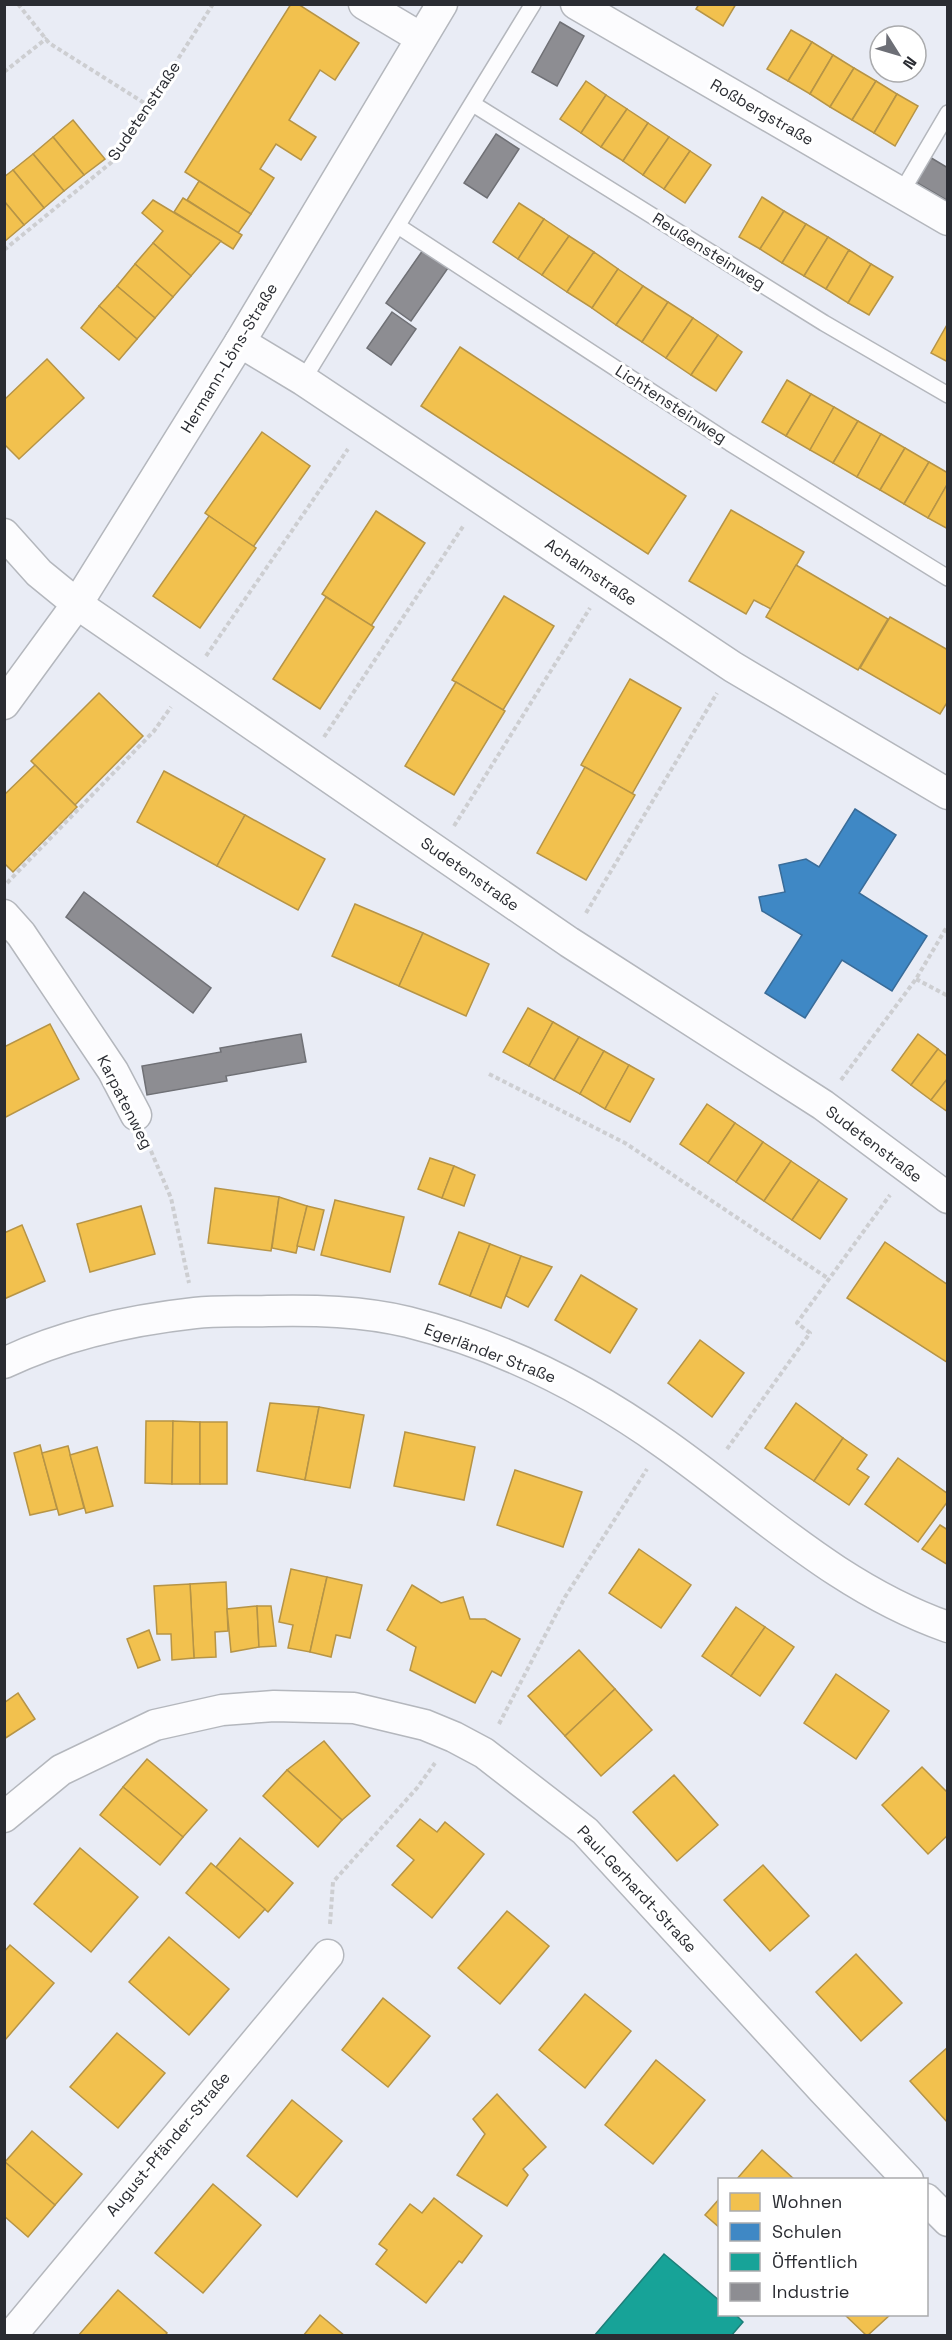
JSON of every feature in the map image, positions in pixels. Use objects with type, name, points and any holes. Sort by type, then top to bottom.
[{"type":"street","points":[[364,4],[421,38]]},
{"type":"street","name":"Hermann-Löns-Straße","points":[[4,704],[77,604],[240,342],[442,4]]},
{"type":"street","name":"Roßbergstraße","points":[[580,7],[948,220]]},
{"type":"street","name":"Achalmstraße","points":[[240,342],[303,380],[733,667],[948,794]]},
{"type":"street","name":"Sudetenstraße","points":[[4,534],[39,573],[77,604],[568,942],[823,1105],[948,1198]]},
{"type":"street","name":"Karpatenweg","points":[[4,915],[21,934],[113,1071],[136,1115]]},
{"type":"street","name":"Egerländer Straße","points":[[4,1363],[29,1351],[113,1327],[196,1312],[345,1312],[407,1322],[475,1344],[542,1370],[606,1405],[666,1444],[803,1549],[858,1586],[924,1619],[948,1627]]},
{"type":"street","name":"Paul-Gerhardt-Straße","points":[[4,1817],[61,1770],[154,1725],[222,1710],[274,1706],[354,1708],[425,1725],[484,1753],[585,1831],[906,2178]]},
{"type":"street","name":"August-Pfänder-Straße","points":[[11,2336],[328,1955]]},
{"type":"street","points":[[928,2200],[948,2221]]},
{"type":"lane","points":[[303,380],[534,4]]},
{"type":"lane","name":"Reußensteinweg","points":[[473,104],[824,323],[948,395]]},
{"type":"lane","points":[[902,193],[948,114]]},
{"type":"lane","name":"Lichtensteinweg","points":[[398,226],[730,443],[948,578]]},
{"type":"path","points":[[18,4],[49,43],[149,106]]},
{"type":"path","name":"Sudetenstraße","points":[[4,250],[113,161],[213,4]]},
{"type":"path","points":[[4,72],[46,39]]},
{"type":"path","points":[[4,886],[154,731],[366,422]]},
{"type":"path","points":[[308,762],[481,499]]},
{"type":"path","points":[[438,852],[606,582]]},
{"type":"path","points":[[568,942],[733,667]]},
{"type":"path","points":[[823,1105],[916,979],[948,925]]},
{"type":"path","points":[[916,979],[948,996]]},
{"type":"path","points":[[489,1074],[625,1143],[829,1279]]},
{"type":"path","name":"Karpatenweg","points":[[136,1115],[171,1198],[196,1312]]},
{"type":"path","points":[[708,1476],[810,1333],[798,1323],[909,1170]]},
{"type":"path","points":[[484,1753],[553,1617],[640,1478]]},
{"type":"path","points":[[328,1955],[333,1882],[431,1768]]},
{"type":"building: Wohnen","points":[[291,4],[298,4],[359,43],[335,80],[320,70],[289,120],[316,137],[301,160],[276,144],[260,169],[274,178],[251,214],[185,172]]},
{"type":"building: Wohnen","points":[[699,4],[736,4],[723,26],[696,9]]},
{"type":"building: Wohnen","points":[[791,30],[812,42],[788,81],[767,69]]},
{"type":"building: Wohnen","points":[[812,42],[833,55],[810,94],[788,81]]},
{"type":"building: Wohnen","points":[[833,55],[854,68],[830,107],[810,94]]},
{"type":"building: Wohnen","points":[[854,68],[868,76],[868,84],[874,84],[852,120],[830,107]]},
{"type":"building: Wohnen","points":[[586,81],[606,95],[581,133],[560,119]]},
{"type":"building: Wohnen","points":[[874,84],[881,84],[897,94],[874,133],[852,120]]},
{"type":"building: Wohnen","points":[[897,94],[918,106],[895,146],[874,133]]},
{"type":"building: Wohnen","points":[[606,95],[627,109],[601,147],[581,133]]},
{"type":"building: Wohnen","points":[[627,109],[648,123],[623,161],[601,147]]},
{"type":"building: Wohnen","points":[[73,120],[105,159],[84,175],[53,137]]},
{"type":"building: Wohnen","points":[[648,123],[669,137],[643,175],[623,161]]},
{"type":"building: Wohnen","points":[[53,137],[84,175],[64,191],[33,154]]},
{"type":"building: Wohnen","points":[[669,137],[690,151],[664,189],[643,175]]},
{"type":"building: Wohnen","points":[[690,151],[711,165],[685,203],[664,189]]},
{"type":"building: Wohnen","points":[[33,154],[64,191],[44,208],[13,170]]},
{"type":"building: Wohnen","points":[[13,170],[44,208],[24,225],[4,201],[4,177]]},
{"type":"building: Wohnen","points":[[199,181],[251,214],[238,233],[187,200]]},
{"type":"building: Wohnen","points":[[762,197],[784,211],[760,249],[739,237]]},
{"type":"building: Wohnen","points":[[183,198],[242,235],[233,249],[174,212]]},
{"type":"building: Wohnen","points":[[153,200],[221,241],[191,276],[153,243],[163,231],[142,213]]},
{"type":"building: Wohnen","points":[[4,201],[24,225],[4,242]]},
{"type":"building: Wohnen","points":[[519,203],[544,219],[518,259],[493,242]]},
{"type":"building: Wohnen","points":[[784,211],[806,224],[782,263],[760,249]]},
{"type":"building: Wohnen","points":[[544,219],[569,236],[542,275],[518,259]]},
{"type":"building: Wohnen","points":[[806,224],[828,237],[804,276],[782,263]]},
{"type":"building: Wohnen","points":[[569,236],[594,252],[567,292],[542,275]]},
{"type":"building: Wohnen","points":[[828,237],[849,250],[826,289],[804,276]]},
{"type":"building: Wohnen","points":[[153,243],[191,276],[173,297],[135,264]]},
{"type":"building: Wohnen","points":[[849,250],[871,264],[848,303],[826,289]]},
{"type":"building: Wohnen","points":[[594,252],[618,269],[592,308],[567,292]]},
{"type":"building: Wohnen","points":[[135,264],[173,297],[155,318],[117,286]]},
{"type":"building: Wohnen","points":[[871,264],[893,277],[869,315],[848,303]]},
{"type":"building: Wohnen","points":[[618,269],[643,286],[616,325],[592,308]]},
{"type":"building: Wohnen","points":[[117,286],[155,318],[137,339],[99,306]]},
{"type":"building: Wohnen","points":[[643,286],[668,302],[642,342],[616,325]]},
{"type":"building: Wohnen","points":[[668,302],[693,318],[666,358],[642,342]]},
{"type":"building: Wohnen","points":[[99,306],[137,339],[119,360],[81,328]]},
{"type":"building: Wohnen","points":[[693,318],[718,335],[691,375],[666,358]]},
{"type":"building: Wohnen","points":[[948,323],[948,362],[931,353]]},
{"type":"building: Wohnen","points":[[718,335],[742,352],[716,391],[691,375]]},
{"type":"building: Wohnen","points":[[460,347],[686,496],[648,554],[421,406]]},
{"type":"building: Wohnen","points":[[47,359],[84,398],[19,459],[4,444],[4,400]]},
{"type":"building: Wohnen","points":[[787,380],[811,394],[786,436],[762,422]]},
{"type":"building: Wohnen","points":[[811,394],[834,407],[810,450],[786,436]]},
{"type":"building: Wohnen","points":[[834,407],[858,421],[833,463],[810,450]]},
{"type":"building: Wohnen","points":[[858,421],[881,434],[857,477],[833,463]]},
{"type":"building: Wohnen","points":[[262,432],[310,466],[253,547],[205,513]]},
{"type":"building: Wohnen","points":[[881,434],[905,448],[880,490],[857,477]]},
{"type":"building: Wohnen","points":[[905,448],[929,462],[904,504],[880,490]]},
{"type":"building: Wohnen","points":[[929,462],[948,473],[948,483],[928,518],[904,504]]},
{"type":"building: Wohnen","points":[[948,483],[948,529],[928,518]]},
{"type":"building: Wohnen","points":[[731,510],[804,552],[771,609],[754,600],[746,614],[689,581]]},
{"type":"building: Wohnen","points":[[376,511],[425,543],[371,626],[322,594]]},
{"type":"building: Wohnen","points":[[209,516],[256,548],[200,628],[153,596]]},
{"type":"building: Wohnen","points":[[796,565],[888,619],[858,670],[766,617]]},
{"type":"building: Wohnen","points":[[504,596],[554,626],[503,710],[452,680]]},
{"type":"building: Wohnen","points":[[326,597],[374,627],[320,709],[273,679]]},
{"type":"building: Wohnen","points":[[890,617],[948,650],[948,701],[940,714],[860,668]]},
{"type":"building: Wohnen","points":[[630,679],[681,708],[632,794],[581,765]]},
{"type":"building: Wohnen","points":[[456,682],[505,711],[454,795],[405,766]]},
{"type":"building: Wohnen","points":[[99,693],[143,736],[75,805],[31,761]]},
{"type":"building: Wohnen","points":[[35,765],[77,807],[13,872],[4,863],[4,795]]},
{"type":"building: Wohnen","points":[[585,767],[635,795],[586,880],[537,853]]},
{"type":"building: Wohnen","points":[[164,771],[245,815],[217,866],[137,822]]},
{"type":"building: Wohnen","points":[[245,815],[325,859],[298,910],[217,866]]},
{"type":"building: Wohnen","points":[[355,904],[423,933],[399,986],[332,956]]},
{"type":"building: Wohnen","points":[[423,933],[489,964],[466,1016],[399,986]]},
{"type":"building: Wohnen","points":[[528,1008],[553,1022],[529,1066],[503,1052]]},
{"type":"building: Wohnen","points":[[553,1022],[579,1037],[554,1080],[529,1066]]},
{"type":"building: Wohnen","points":[[50,1024],[79,1079],[4,1118],[4,1047]]},
{"type":"building: Wohnen","points":[[918,1034],[938,1049],[911,1085],[892,1070]]},
{"type":"building: Wohnen","points":[[579,1037],[604,1051],[580,1094],[554,1080]]},
{"type":"building: Wohnen","points":[[938,1049],[948,1057],[948,1078],[931,1100],[911,1085]]},
{"type":"building: Wohnen","points":[[604,1051],[629,1065],[605,1109],[580,1094]]},
{"type":"building: Wohnen","points":[[629,1065],[654,1079],[630,1122],[605,1109]]},
{"type":"building: Wohnen","points":[[948,1078],[948,1112],[931,1100]]},
{"type":"building: Wohnen","points":[[707,1104],[735,1123],[708,1163],[680,1144]]},
{"type":"building: Wohnen","points":[[735,1123],[763,1142],[736,1182],[708,1163]]},
{"type":"building: Wohnen","points":[[763,1142],[791,1161],[764,1201],[736,1182]]},
{"type":"building: Wohnen","points":[[430,1158],[454,1166],[442,1198],[418,1189]]},
{"type":"building: Wohnen","points":[[791,1161],[819,1180],[792,1220],[764,1201]]},
{"type":"building: Wohnen","points":[[454,1166],[475,1175],[464,1206],[442,1198]]},
{"type":"building: Wohnen","points":[[819,1180],[847,1199],[820,1239],[792,1220]]},
{"type":"building: Wohnen","points":[[215,1188],[279,1197],[271,1251],[208,1243]]},
{"type":"building: Wohnen","points":[[279,1197],[307,1206],[296,1253],[272,1248]]},
{"type":"building: Wohnen","points":[[335,1200],[404,1217],[390,1272],[321,1255]]},
{"type":"building: Wohnen","points":[[141,1206],[155,1254],[90,1272],[77,1224]]},
{"type":"building: Wohnen","points":[[307,1206],[324,1210],[314,1250],[297,1246]]},
{"type":"building: Wohnen","points":[[22,1225],[45,1281],[4,1299],[4,1233]]},
{"type":"building: Wohnen","points":[[459,1232],[490,1244],[470,1296],[439,1284]]},
{"type":"building: Wohnen","points":[[885,1242],[948,1285],[948,1363],[847,1298]]},
{"type":"building: Wohnen","points":[[490,1244],[521,1256],[501,1308],[470,1296]]},
{"type":"building: Wohnen","points":[[521,1256],[552,1267],[528,1307],[506,1296]]},
{"type":"building: Wohnen","points":[[581,1275],[637,1309],[610,1353],[555,1320]]},
{"type":"building: Wohnen","points":[[700,1340],[744,1373],[712,1417],[668,1383]]},
{"type":"building: Wohnen","points":[[270,1403],[319,1407],[305,1480],[257,1471]]},
{"type":"building: Wohnen","points":[[796,1403],[843,1438],[814,1481],[765,1448]]},
{"type":"building: Wohnen","points":[[319,1407],[364,1415],[350,1488],[305,1480]]},
{"type":"building: Wohnen","points":[[146,1421],[173,1421],[172,1484],[145,1483]]},
{"type":"building: Wohnen","points":[[173,1421],[200,1422],[200,1484],[172,1484]]},
{"type":"building: Wohnen","points":[[200,1422],[227,1422],[227,1484],[200,1484]]},
{"type":"building: Wohnen","points":[[405,1432],[475,1447],[464,1500],[394,1486]]},
{"type":"building: Wohnen","points":[[843,1438],[867,1455],[857,1469],[869,1477],[849,1505],[814,1481]]},
{"type":"building: Wohnen","points":[[40,1445],[57,1509],[30,1515],[14,1453]]},
{"type":"building: Wohnen","points":[[68,1446],[84,1508],[59,1515],[42,1453]]},
{"type":"building: Wohnen","points":[[97,1447],[113,1506],[86,1513],[70,1455]]},
{"type":"building: Wohnen","points":[[898,1458],[948,1494],[948,1501],[918,1542],[865,1504]]},
{"type":"building: Wohnen","points":[[515,1470],[582,1492],[563,1547],[497,1525]]},
{"type":"building: Wohnen","points":[[940,1525],[948,1530],[948,1565],[922,1549]]},
{"type":"building: Wohnen","points":[[639,1549],[691,1585],[661,1628],[609,1593]]},
{"type":"building: Wohnen","points":[[291,1569],[327,1577],[310,1652],[288,1648],[293,1625],[279,1622]]},
{"type":"building: Wohnen","points":[[327,1577],[362,1585],[350,1638],[336,1635],[331,1657],[310,1652]]},
{"type":"building: Wohnen","points":[[226,1582],[228,1631],[215,1632],[216,1657],[194,1658],[190,1584]]},
{"type":"building: Wohnen","points":[[190,1584],[194,1658],[172,1660],[171,1634],[157,1634],[154,1586]]},
{"type":"building: Wohnen","points":[[412,1585],[441,1603],[463,1597],[470,1619],[485,1619],[520,1639],[501,1676],[492,1671],[475,1703],[410,1670],[416,1647],[387,1630]]},
{"type":"building: Wohnen","points":[[257,1606],[259,1647],[231,1652],[227,1609]]},
{"type":"building: Wohnen","points":[[257,1606],[271,1606],[276,1646],[259,1647]]},
{"type":"building: Wohnen","points":[[736,1607],[765,1627],[731,1676],[702,1656]]},
{"type":"building: Wohnen","points":[[765,1627],[794,1647],[760,1696],[731,1676]]},
{"type":"building: Wohnen","points":[[149,1630],[160,1660],[138,1668],[127,1639]]},
{"type":"building: Wohnen","points":[[579,1650],[615,1689],[565,1736],[528,1696]]},
{"type":"building: Wohnen","points":[[836,1674],[889,1711],[856,1759],[804,1723]]},
{"type":"building: Wohnen","points":[[615,1689],[652,1730],[601,1776],[565,1736]]},
{"type":"building: Wohnen","points":[[18,1693],[35,1719],[4,1739],[4,1703]]},
{"type":"building: Wohnen","points":[[324,1741],[370,1796],[342,1820],[287,1770]]},
{"type":"building: Wohnen","points":[[147,1759],[207,1810],[183,1837],[123,1787]]},
{"type":"building: Wohnen","points":[[922,1767],[948,1793],[948,1835],[928,1854],[882,1805]]},
{"type":"building: Wohnen","points":[[287,1770],[342,1820],[318,1847],[263,1796]]},
{"type":"building: Wohnen","points":[[674,1775],[718,1825],[677,1861],[633,1812]]},
{"type":"building: Wohnen","points":[[123,1787],[183,1837],[160,1865],[100,1815]]},
{"type":"building: Wohnen","points":[[420,1819],[437,1832],[445,1822],[484,1854],[432,1918],[392,1885],[414,1860],[397,1846]]},
{"type":"building: Wohnen","points":[[240,1838],[293,1883],[268,1912],[216,1867]]},
{"type":"building: Wohnen","points":[[80,1848],[138,1897],[91,1952],[34,1904]]},
{"type":"building: Wohnen","points":[[211,1863],[265,1909],[239,1938],[186,1893]]},
{"type":"building: Wohnen","points":[[763,1865],[809,1916],[770,1951],[724,1900]]},
{"type":"building: Wohnen","points":[[507,1911],[549,1946],[500,2004],[458,1968]]},
{"type":"building: Wohnen","points":[[169,1937],[229,1989],[189,2035],[129,1982]]},
{"type":"building: Wohnen","points":[[10,1945],[54,1983],[5,2040],[4,1952]]},
{"type":"building: Wohnen","points":[[856,1954],[902,2003],[861,2041],[816,1992]]},
{"type":"building: Wohnen","points":[[585,1994],[631,2031],[585,2088],[539,2050]]},
{"type":"building: Wohnen","points":[[383,1998],[430,2036],[388,2087],[342,2050]]},
{"type":"building: Wohnen","points":[[117,2033],[165,2073],[118,2128],[70,2087]]},
{"type":"building: Wohnen","points":[[948,2047],[948,2123],[910,2081]]},
{"type":"building: Wohnen","points":[[656,2060],[705,2100],[653,2164],[605,2125]]},
{"type":"building: Wohnen","points":[[497,2094],[546,2147],[523,2169],[528,2175],[507,2206],[457,2175],[485,2134],[473,2119]]},
{"type":"building: Wohnen","points":[[292,2100],[342,2141],[297,2197],[247,2156]]},
{"type":"building: Wohnen","points":[[32,2131],[82,2174],[55,2205],[5,2162]]},
{"type":"building: Wohnen","points":[[762,2150],[793,2178],[738,2178]]},
{"type":"building: Wohnen","points":[[5,2162],[55,2205],[28,2237],[4,2216]]},
{"type":"building: Wohnen","points":[[213,2184],[261,2225],[203,2293],[155,2253]]},
{"type":"building: Wohnen","points":[[434,2198],[482,2236],[462,2263],[459,2261],[426,2303],[376,2264],[387,2250],[379,2244],[410,2204],[422,2213]]},
{"type":"building: Wohnen","points":[[718,2200],[718,2226],[705,2215]]},
{"type":"building: Wohnen","points":[[118,2290],[167,2333],[165,2336],[78,2336]]},
{"type":"building: Wohnen","points":[[320,2315],[345,2336],[303,2336]]},
{"type":"building: Wohnen","points":[[846,2316],[889,2316],[867,2336]]},
{"type":"building: Schulen","points":[[855,809],[896,835],[859,893],[927,936],[892,991],[842,960],[805,1018],[765,993],[802,935],[762,911],[759,897],[785,892],[779,865],[806,859],[819,867]]},
{"type":"building: Öffentlich","points":[[664,2254],[718,2299],[718,2316],[737,2316],[743,2322],[731,2336],[594,2336]]},
{"type":"building: Industrie","points":[[560,22],[584,36],[557,86],[532,72]]},
{"type":"building: Industrie","points":[[496,134],[519,149],[487,198],[464,183]]},
{"type":"building: Industrie","points":[[928,156],[948,168],[948,201],[914,181]]},
{"type":"building: Industrie","points":[[423,250],[448,268],[411,321],[386,303]]},
{"type":"building: Industrie","points":[[392,312],[416,329],[391,365],[367,348]]},
{"type":"building: Industrie","points":[[84,892],[211,988],[193,1013],[66,917]]},
{"type":"building: Industrie","points":[[301,1034],[306,1062],[226,1076],[227,1081],[147,1095],[142,1066],[221,1052],[220,1048]]}]
